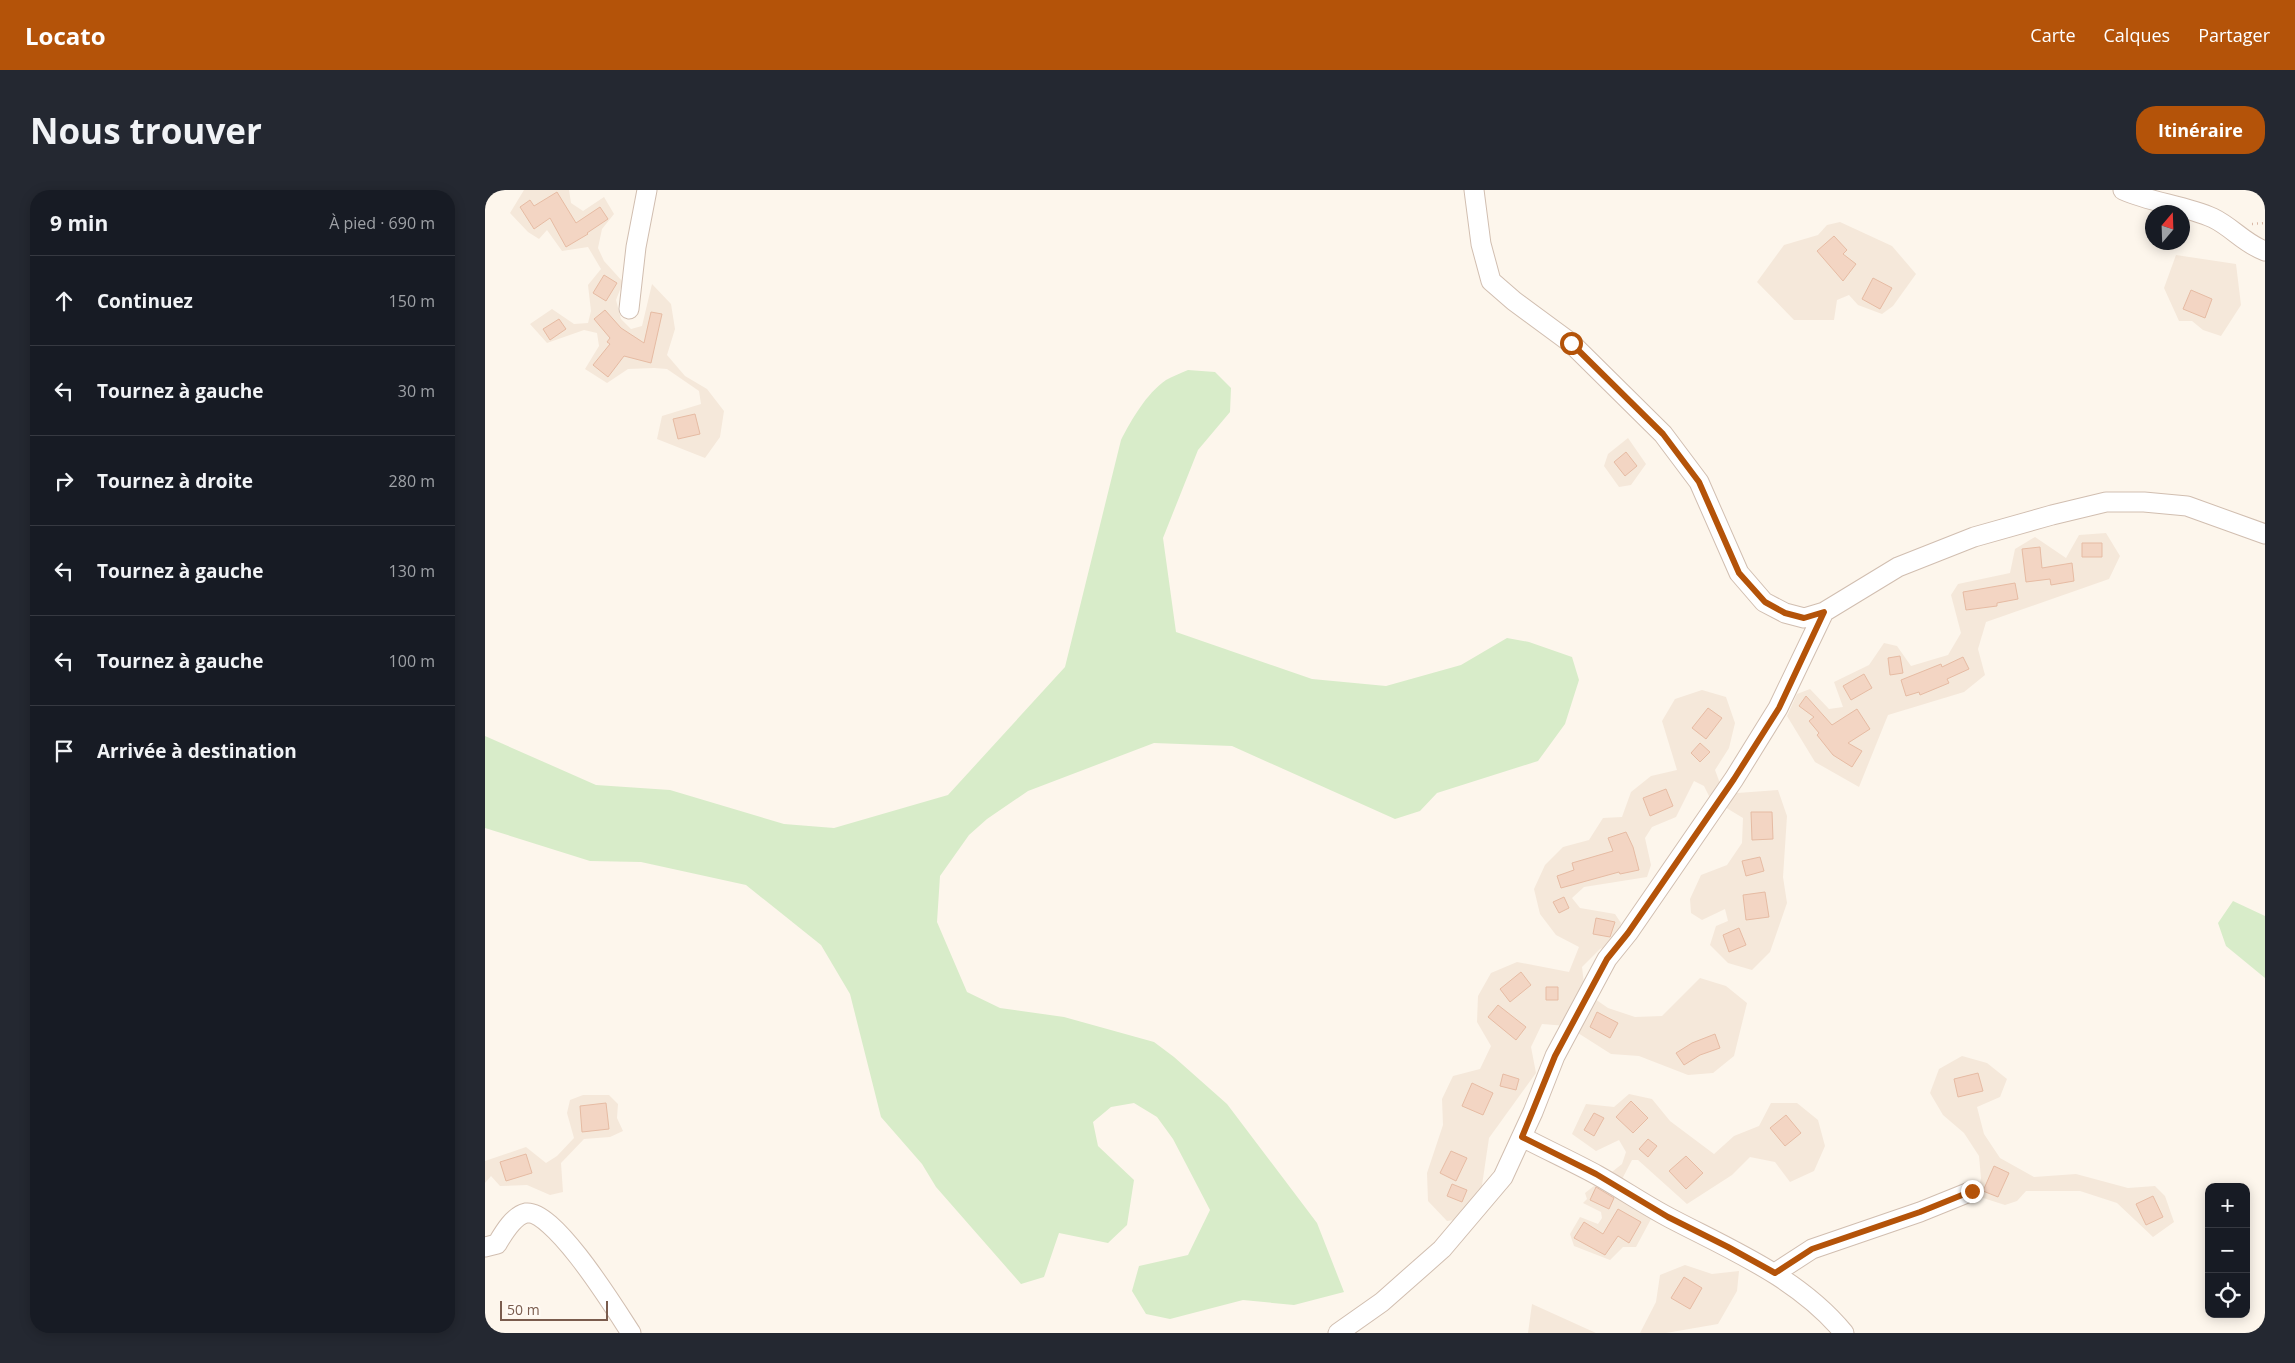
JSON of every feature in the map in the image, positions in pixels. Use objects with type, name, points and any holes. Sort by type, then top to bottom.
[{"type":"street","points":[[629,309],[636,247],[647,190]]},
{"type":"street","points":[[1474,190],[1481,244],[1491,281],[1514,301],[1571,343],[1663,434],[1699,482],[1739,573],[1765,602],[1785,613],[1804,618],[1824,612],[1898,567],[1966,541],[2052,514],[2106,502],[2143,502],[2187,506],[2265,534]]},
{"type":"street","points":[[2123,190],[2154,201],[2194,210],[2208,216],[2230,228],[2253,247],[2265,252]]},
{"type":"street","points":[[1338,1333],[1382,1302],[1442,1249],[1503,1177],[1522,1137],[1555,1056],[1607,959],[1628,933],[1744,763],[1779,708],[1824,612]]},
{"type":"street","points":[[1522,1137],[1596,1174],[1668,1217],[1775,1273],[1827,1315],[1843,1333]]},
{"type":"street","points":[[1775,1273],[1812,1249],[1920,1212],[1972,1191]]},
{"type":"street","points":[[485,1247],[497,1244],[506,1229],[521,1215],[528,1213],[542,1218],[568,1242],[631,1333]]},
{"type":"shaded area","points":[[524,190],[569,190],[571,203],[583,211],[604,197],[614,214],[602,229],[598,248],[604,261],[623,282],[616,300],[621,319],[631,329],[642,326],[652,284],[671,304],[675,329],[667,355],[685,376],[707,389],[724,411],[720,437],[705,458],[657,439],[662,416],[701,404],[699,391],[667,369],[628,369],[607,383],[585,369],[599,346],[597,333],[584,330],[547,343],[530,324],[552,309],[574,324],[588,323],[591,311],[588,285],[601,269],[588,247],[562,251],[547,230],[539,239],[528,232],[510,213]]},
{"type":"shaded area","points":[[1840,222],[1892,246],[1916,274],[1893,306],[1882,314],[1858,305],[1849,295],[1837,300],[1834,320],[1794,320],[1757,282],[1784,245],[1818,235],[1827,225]]},
{"type":"shaded area","points":[[2176,255],[2236,264],[2241,305],[2221,336],[2203,330],[2192,321],[2179,321],[2164,288]]},
{"type":"shaded area","points":[[1628,438],[1646,464],[1631,485],[1619,487],[1604,466],[1608,454]]},
{"type":"shaded area","points":[[2106,533],[2120,556],[2109,579],[1986,622],[1978,649],[1985,675],[1964,692],[1888,715],[1859,787],[1815,762],[1787,716],[1797,694],[1810,689],[1829,709],[1843,707],[1834,682],[1869,665],[1884,643],[1897,646],[1911,666],[1948,655],[1961,633],[1951,595],[1958,584],[2010,573],[2015,549],[2035,537],[2066,558],[2079,535]]},
{"type":"shaded area","points":[[1702,690],[1726,697],[1735,723],[1729,748],[1715,770],[1724,794],[1778,790],[1787,816],[1783,877],[1787,903],[1770,952],[1752,970],[1728,963],[1710,945],[1716,926],[1728,921],[1725,909],[1702,920],[1691,913],[1690,899],[1701,875],[1727,865],[1742,843],[1743,818],[1710,798],[1704,786],[1694,781],[1676,817],[1652,827],[1645,838],[1651,865],[1647,877],[1584,887],[1572,898],[1580,908],[1615,914],[1621,923],[1616,942],[1600,949],[1582,967],[1585,992],[1608,1008],[1635,1017],[1662,1016],[1700,978],[1726,986],[1747,1003],[1734,1056],[1713,1073],[1688,1075],[1639,1056],[1611,1054],[1567,1026],[1542,1024],[1531,1047],[1536,1073],[1489,1138],[1481,1192],[1472,1217],[1447,1221],[1428,1201],[1427,1173],[1443,1125],[1442,1099],[1453,1076],[1480,1069],[1491,1046],[1477,1022],[1478,996],[1491,973],[1517,962],[1569,972],[1579,947],[1556,935],[1540,914],[1534,889],[1545,865],[1563,847],[1589,840],[1603,818],[1622,817],[1631,792],[1651,776],[1677,770],[1662,721],[1675,699]]},
{"type":"shaded area","points":[[1962,1056],[1987,1063],[2007,1079],[2000,1097],[1977,1107],[1984,1134],[2000,1158],[2034,1177],[2076,1174],[2128,1188],[2155,1186],[2165,1196],[2174,1222],[2153,1237],[2117,1203],[2080,1191],[2026,1191],[2017,1201],[2005,1205],[1977,1196],[1981,1178],[1979,1156],[1964,1133],[1943,1115],[1930,1093],[1939,1069]]},
{"type":"shaded area","points":[[1629,1094],[1652,1099],[1670,1121],[1714,1154],[1734,1136],[1759,1126],[1771,1103],[1797,1103],[1818,1120],[1825,1146],[1814,1171],[1790,1182],[1775,1162],[1750,1157],[1732,1175],[1687,1204],[1638,1160],[1632,1160],[1620,1183],[1627,1204],[1651,1219],[1636,1247],[1623,1247],[1610,1260],[1574,1246],[1570,1234],[1580,1217],[1598,1224],[1602,1218],[1601,1212],[1583,1203],[1587,1199],[1585,1193],[1622,1164],[1626,1152],[1619,1140],[1596,1151],[1572,1134],[1586,1104],[1614,1107]]},
{"type":"shaded area","points":[[583,1095],[609,1095],[618,1104],[617,1118],[623,1131],[610,1137],[584,1139],[561,1163],[563,1192],[550,1195],[527,1185],[500,1186],[491,1176],[485,1183],[485,1161],[526,1147],[546,1163],[557,1156],[574,1138],[567,1113],[570,1100]]},
{"type":"shaded area","points":[[1685,1265],[1712,1274],[1739,1271],[1737,1291],[1718,1324],[1666,1333],[1640,1333],[1656,1302],[1660,1275]]},
{"type":"shaded area","points":[[1532,1304],[1596,1333],[1528,1333]]},
{"type":"green space","points":[[1188,370],[1215,372],[1231,388],[1230,412],[1198,450],[1163,538],[1176,632],[1312,679],[1386,686],[1461,665],[1507,638],[1529,642],[1572,657],[1579,680],[1565,724],[1538,761],[1437,793],[1420,811],[1395,819],[1232,746],[1154,743],[1028,791],[987,819],[969,835],[940,876],[937,922],[967,992],[1000,1008],[1064,1017],[1154,1042],[1174,1057],[1227,1104],[1317,1223],[1344,1292],[1294,1305],[1243,1300],[1170,1319],[1146,1314],[1132,1291],[1139,1266],[1188,1255],[1210,1210],[1173,1139],[1157,1117],[1134,1103],[1111,1107],[1093,1122],[1098,1146],[1134,1180],[1127,1225],[1108,1243],[1059,1233],[1044,1277],[1021,1284],[936,1187],[922,1164],[881,1117],[850,994],[821,945],[746,885],[641,862],[590,861],[485,828],[485,736],[596,785],[670,790],[784,824],[834,828],[948,795],[1065,667],[1121,440],[1135,415],[1152,392],[1166,380]]},
{"type":"green space","points":[[2233,901],[2265,916],[2265,978],[2226,946],[2218,923]]},
{"type":"building","points":[[557,192],[576,223],[600,207],[608,219],[566,247],[550,218],[534,229],[520,207],[530,200],[534,206]]},
{"type":"building","points":[[1834,236],[1847,250],[1843,254],[1856,264],[1843,281],[1817,251]]},
{"type":"building","points":[[604,275],[617,283],[606,301],[593,293]]},
{"type":"building","points":[[1873,278],[1892,288],[1880,309],[1862,299]]},
{"type":"building","points":[[2191,290],[2212,299],[2205,318],[2183,309]]},
{"type":"building","points":[[605,310],[621,328],[644,343],[651,312],[662,314],[651,363],[624,356],[608,377],[593,365],[610,344],[607,342],[610,338],[594,319]]},
{"type":"building","points":[[559,319],[566,329],[550,340],[543,329]]},
{"type":"building","points":[[695,414],[700,434],[678,439],[673,419]]},
{"type":"building","points":[[1626,452],[1637,466],[1625,476],[1614,462]]},
{"type":"building","points":[[2082,543],[2102,543],[2102,557],[2082,557]]},
{"type":"building","points":[[2040,547],[2042,568],[2072,563],[2074,581],[2051,585],[2050,579],[2026,582],[2022,549]]},
{"type":"building","points":[[2015,583],[2018,599],[1997,603],[1997,606],[1966,610],[1963,592]]},
{"type":"building","points":[[1900,656],[1903,673],[1890,675],[1888,658]]},
{"type":"building","points":[[1963,657],[1969,669],[1947,679],[1949,683],[1920,695],[1919,692],[1906,696],[1901,680],[1941,664],[1942,667]]},
{"type":"building","points":[[1864,674],[1872,688],[1851,700],[1843,686]]},
{"type":"building","points":[[1806,696],[1832,725],[1857,709],[1870,729],[1848,743],[1862,751],[1852,767],[1833,755],[1817,735],[1819,733],[1809,721],[1814,717],[1799,706]]},
{"type":"building","points":[[1708,708],[1722,718],[1706,739],[1692,728]]},
{"type":"building","points":[[1700,743],[1710,752],[1700,762],[1691,753]]},
{"type":"building","points":[[1666,789],[1673,806],[1650,816],[1643,798]]},
{"type":"building","points":[[1751,812],[1772,812],[1773,839],[1752,840]]},
{"type":"building","points":[[1626,832],[1633,847],[1639,870],[1620,874],[1619,872],[1561,888],[1557,876],[1574,870],[1572,863],[1613,851],[1608,838]]},
{"type":"building","points":[[1760,857],[1764,871],[1746,876],[1742,861]]},
{"type":"building","points":[[1765,892],[1769,917],[1746,920],[1743,895]]},
{"type":"building","points":[[1564,897],[1569,908],[1559,913],[1553,902]]},
{"type":"building","points":[[1596,918],[1615,922],[1610,937],[1593,934]]},
{"type":"building","points":[[1739,928],[1746,945],[1729,952],[1723,935]]},
{"type":"building","points":[[1521,972],[1531,985],[1510,1002],[1500,989]]},
{"type":"building","points":[[1546,987],[1558,987],[1558,1000],[1546,1000]]},
{"type":"building","points":[[1498,1005],[1526,1027],[1516,1040],[1488,1017]]},
{"type":"building","points":[[1597,1012],[1618,1023],[1610,1038],[1590,1027]]},
{"type":"building","points":[[1715,1034],[1720,1048],[1700,1055],[1684,1065],[1676,1053],[1692,1043]]},
{"type":"building","points":[[1978,1073],[1983,1091],[1958,1097],[1954,1079]]},
{"type":"building","points":[[1503,1074],[1519,1079],[1516,1090],[1500,1086]]},
{"type":"building","points":[[1472,1083],[1493,1093],[1483,1115],[1462,1106]]},
{"type":"building","points":[[1631,1101],[1648,1118],[1633,1133],[1616,1117]]},
{"type":"building","points":[[606,1103],[609,1129],[582,1132],[580,1106]]},
{"type":"building","points":[[1594,1113],[1604,1118],[1594,1136],[1584,1130]]},
{"type":"building","points":[[1786,1115],[1801,1133],[1785,1146],[1770,1128]]},
{"type":"building","points":[[1648,1139],[1657,1146],[1648,1157],[1639,1149]]},
{"type":"building","points":[[1451,1151],[1467,1158],[1456,1181],[1440,1173]]},
{"type":"building","points":[[526,1154],[532,1173],[506,1181],[500,1162]]},
{"type":"building","points":[[1686,1156],[1703,1173],[1686,1189],[1669,1171]]},
{"type":"building","points":[[1994,1166],[2009,1173],[1998,1197],[1983,1191]]},
{"type":"building","points":[[1452,1184],[1467,1190],[1462,1202],[1447,1196]]},
{"type":"building","points":[[1596,1187],[1614,1198],[1609,1209],[1590,1200]]},
{"type":"building","points":[[2153,1196],[2163,1217],[2146,1225],[2136,1204]]},
{"type":"building","points":[[1618,1209],[1641,1222],[1629,1243],[1618,1236],[1605,1255],[1574,1238],[1584,1222],[1603,1234]]},
{"type":"building","points":[[1684,1277],[1702,1288],[1690,1309],[1671,1298]]},
{"type":"route","points":[[1571,343],[1663,434],[1699,482],[1739,573],[1765,602],[1785,613],[1804,618],[1824,612],[1779,708],[1734,779],[1628,933],[1607,959],[1555,1056],[1522,1137],[1596,1174],[1668,1217],[1775,1273],[1812,1249],[1920,1212],[1972,1191]]}]
